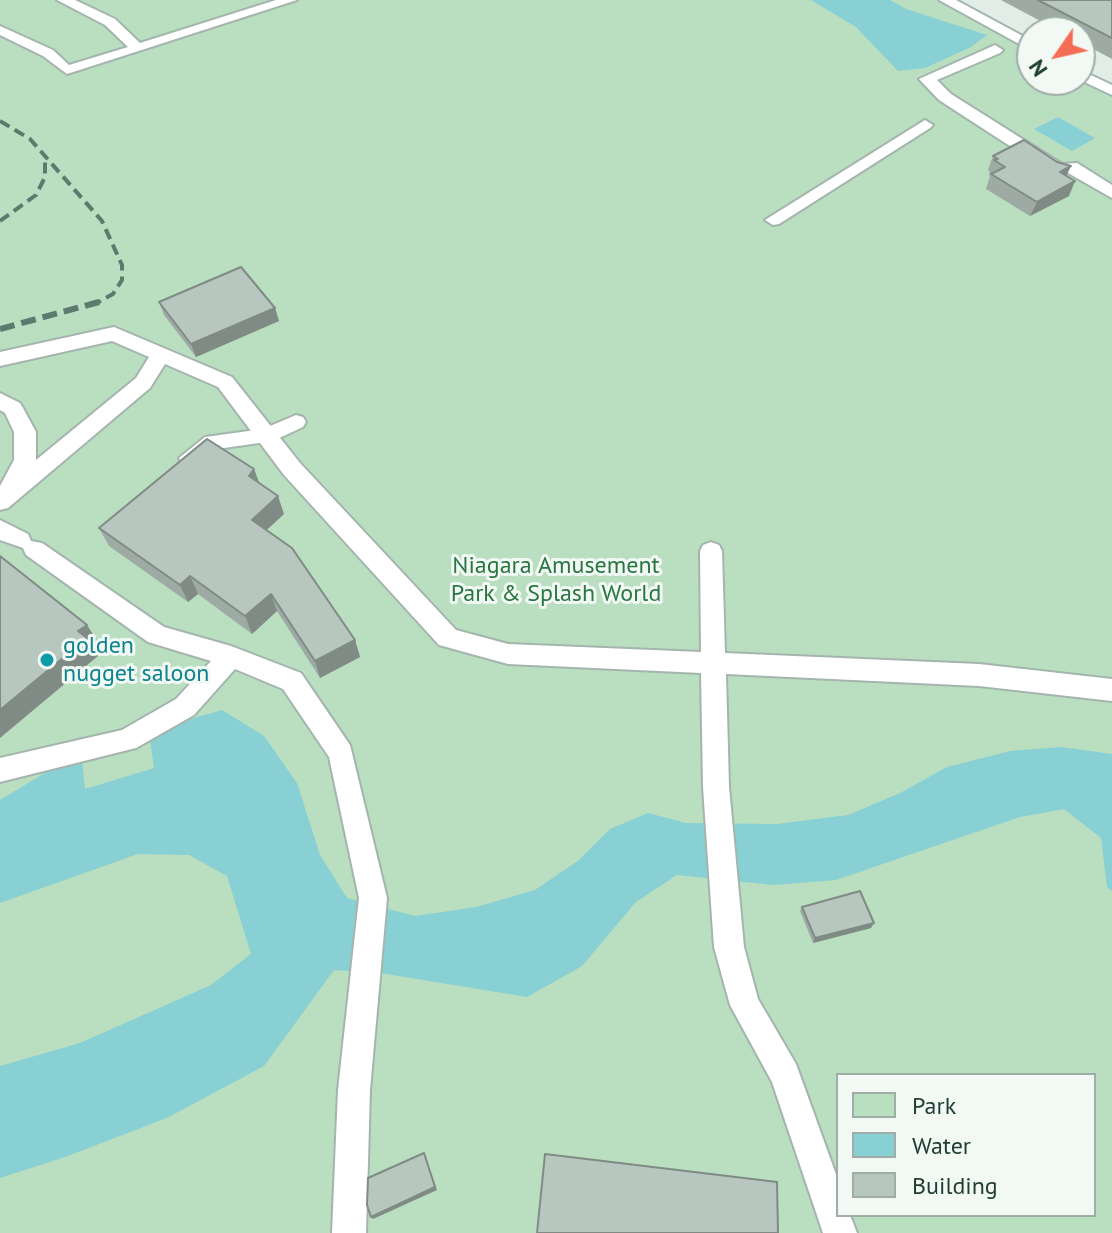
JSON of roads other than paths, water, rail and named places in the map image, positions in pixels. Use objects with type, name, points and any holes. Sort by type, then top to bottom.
[{"type":"street","points":[[995,50],[927,79],[945,97],[1059,170],[1071,167],[1112,193]]},
{"type":"street","points":[[0,359],[114,334],[225,382],[292,469],[448,638],[508,654],[979,675],[1112,690]]},
{"type":"street","points":[[0,500],[143,383],[161,354]]},
{"type":"street","points":[[0,400],[13,408],[25,432],[25,460],[0,500]]},
{"type":"street","points":[[18,539],[157,635],[231,656],[292,681],[341,753],[373,898],[354,1090],[349,1233]]},
{"type":"street","points":[[711,551],[716,787],[729,947],[745,1005],[785,1075],[840,1233]]},
{"type":"street","points":[[0,770],[127,740],[185,707],[231,656]]},
{"type":"lane","points":[[64,0],[110,22],[138,48]]},
{"type":"lane","points":[[0,30],[48,53],[67,70],[290,0]]},
{"type":"lane","points":[[946,0],[1016,38]]},
{"type":"lane","points":[[773,220],[925,125]]},
{"type":"lane","points":[[175,468],[212,442],[266,436],[296,422]]},
{"type":"water","points":[[811,0],[890,0],[906,9],[987,35],[971,47],[925,68],[898,71],[856,27]]},
{"type":"water","points":[[1058,117],[1095,138],[1072,151],[1034,129]]},
{"type":"water","points":[[222,710],[264,736],[297,783],[320,855],[347,898],[415,916],[476,907],[535,890],[579,860],[610,829],[648,813],[686,823],[777,824],[848,815],[900,793],[947,767],[1010,751],[1061,747],[1112,754],[1112,891],[1107,887],[1101,838],[1064,809],[1020,817],[836,880],[773,885],[677,875],[636,902],[582,966],[527,997],[380,973],[334,970],[264,1066],[167,1118],[0,1178],[0,1066],[80,1043],[211,985],[251,954],[227,876],[189,855],[138,854],[0,903],[0,800],[48,771],[82,760],[85,789],[154,768],[150,740],[191,719]]},
{"type":"railway","points":[[0,121],[30,139],[102,221],[122,265],[122,280],[113,294],[98,302]]},
{"type":"railway","points":[[0,221],[36,195],[45,177],[45,157]]},
{"type":"railway","points":[[0,329],[98,302]]},
{"type":"place","name":"golden nugget saloon","points":[[47,660]]},
{"type":"park label","name":"Niagara Amusement Park & Splash World","points":[[556,580]]}]
